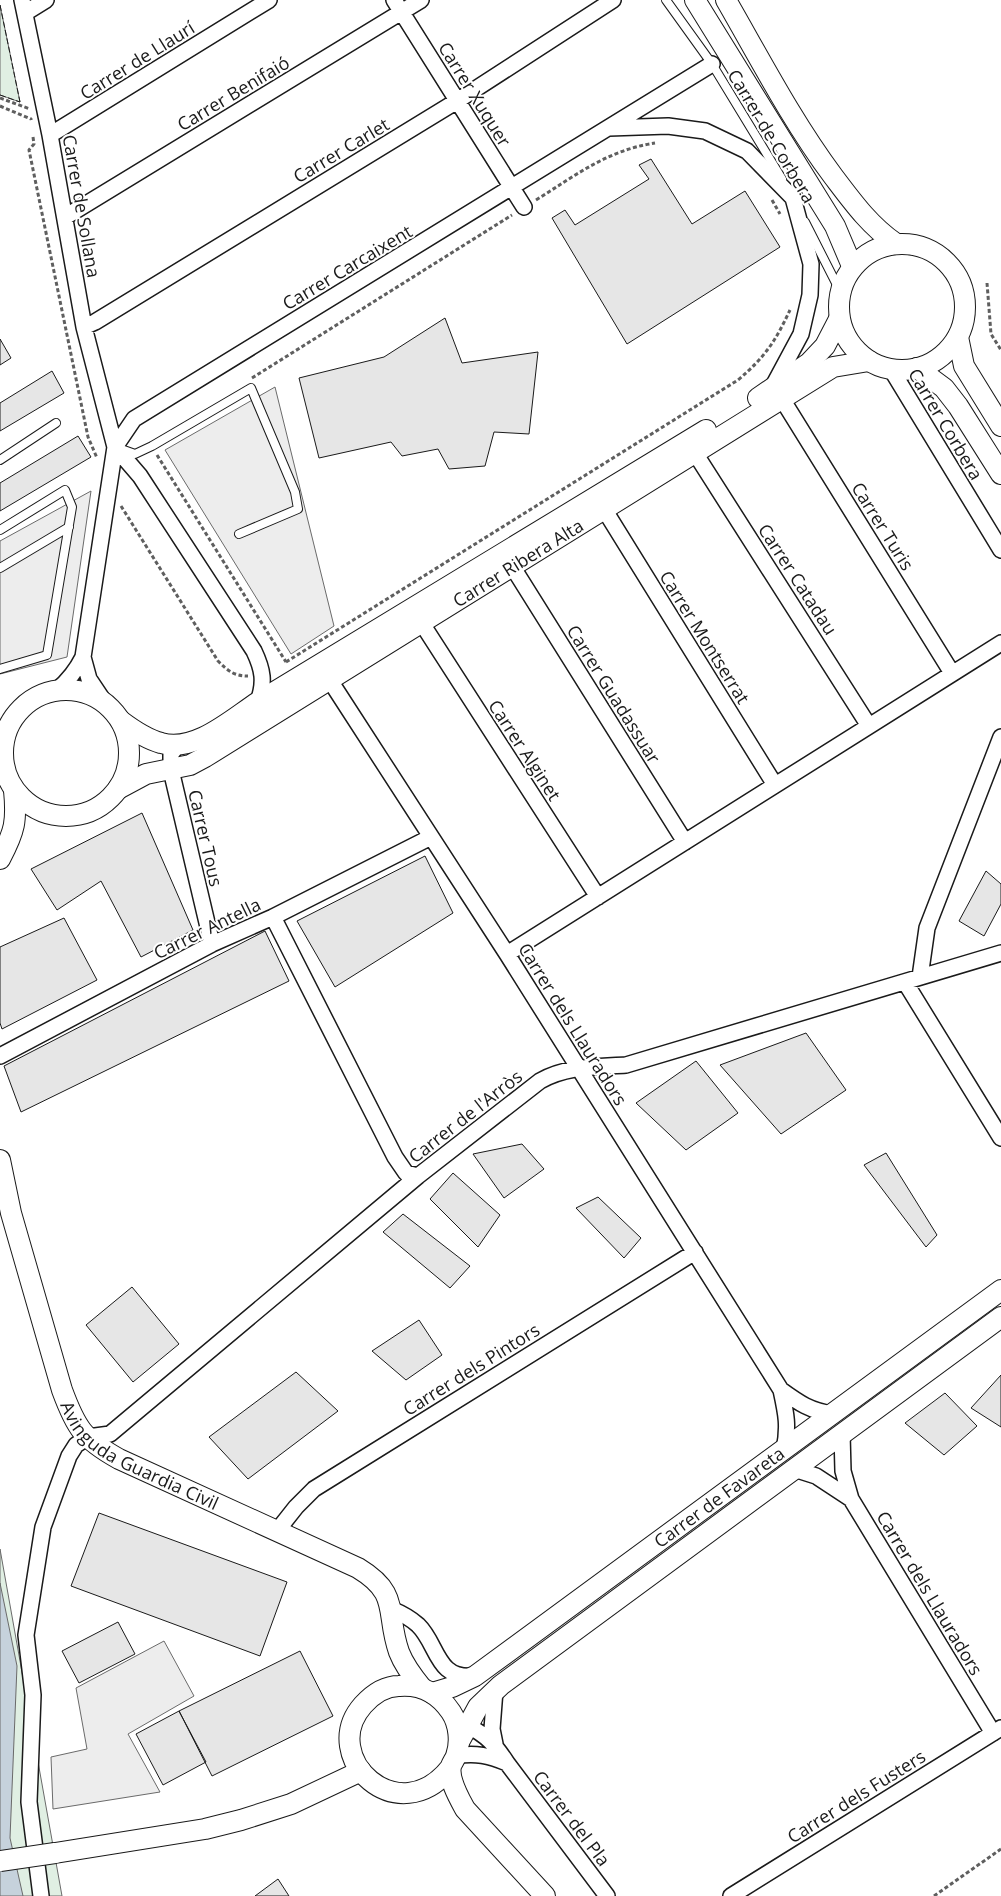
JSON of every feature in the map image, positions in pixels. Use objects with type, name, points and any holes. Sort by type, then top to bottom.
[{"type":"street","points":[[24,6],[46,0]]},
{"type":"street","name":"Carrer de Llaurí","points":[[50,135],[269,0]]},
{"type":"street","name":"Carrer Benifaió","points":[[65,217],[398,6],[421,0]]},
{"type":"street","name":"Carrer Carlet","points":[[84,327],[457,102],[614,0]]},
{"type":"street","points":[[695,0],[834,226],[852,266]]},
{"type":"street","points":[[726,0],[810,145],[858,210],[878,231],[895,243]]},
{"type":"street","name":"Carrer de Sollana","points":[[24,6],[50,135],[84,327],[115,447]]},
{"type":"street","name":"Carrer Xuquer","points":[[398,6],[524,207]]},
{"type":"street","name":"Carrer Carcaixent","points":[[115,447],[134,419],[712,64]]},
{"type":"street","name":"Carrer Carcaixent","points":[[608,128],[668,126],[705,131],[747,151],[793,198]]},
{"type":"street","name":"Carrer Ribera Alta","points":[[776,394],[801,334],[810,295],[811,264],[793,198]]},
{"type":"street","points":[[895,243],[914,244],[933,251],[948,263],[960,279],[965,298],[965,318],[958,336],[948,351],[934,362],[904,370],[891,369],[868,361],[855,350],[845,335],[839,319],[839,295],[844,280],[852,266],[864,255],[878,247],[895,243]]},
{"type":"street","name":"Carrer Ribera Alta","points":[[118,788],[146,774],[190,765],[205,757],[695,453],[776,394],[825,346],[839,319]]},
{"type":"street","points":[[958,336],[964,366],[1001,426]]},
{"type":"street","name":"Carrer Ribera Alta","points":[[120,721],[142,735],[162,743],[178,745],[201,739],[258,702],[776,394],[833,367],[868,361]]},
{"type":"street","points":[[917,368],[944,388],[958,406],[1001,474]]},
{"type":"street","name":"Carrer Corbera","points":[[891,369],[1001,550]]},
{"type":"street","name":"Carrer Turis","points":[[776,394],[952,673]]},
{"type":"street","points":[[57,690],[72,676],[82,657],[115,447]]},
{"type":"street","points":[[115,447],[140,476],[254,651],[260,663],[263,688],[258,702]]},
{"type":"street","name":"Carrer Catadau","points":[[695,453],[869,726]]},
{"type":"street","name":"Carrer Montserrat","points":[[604,509],[775,785]]},
{"type":"street","name":"Carrer Guadassuar","points":[[512,566],[685,842]]},
{"type":"street","name":"Carrer Alginet","points":[[421,622],[598,897]]},
{"type":"street","points":[[507,954],[1001,643]]},
{"type":"street","points":[[10,839],[42,819],[75,815],[92,810],[106,801],[118,788],[124,776],[129,748],[126,734],[120,721],[105,703],[89,678],[82,657]]},
{"type":"street","name":"Carrer dels Llauradors","points":[[329,680],[507,954],[781,1390],[788,1418],[788,1433],[784,1450]]},
{"type":"street","points":[[0,858],[15,824],[1,743],[8,725],[16,713],[26,703],[40,694],[57,690],[74,690],[90,694],[105,703]]},
{"type":"street","points":[[0,707],[15,707],[26,703]]},
{"type":"street","points":[[920,977],[927,928],[1001,737]]},
{"type":"street","points":[[171,770],[171,754],[178,745]]},
{"type":"street","name":"Carrer Tous","points":[[171,770],[212,944]]},
{"type":"street","points":[[7,780],[26,802],[41,811],[58,816]]},
{"type":"street","name":"Carrer Antella","points":[[0,1056],[212,944],[273,917],[431,837]]},
{"type":"street","points":[[273,917],[395,1157],[406,1173],[418,1176]]},
{"type":"street","name":"Carrer de l'Arròs","points":[[88,1437],[110,1434],[418,1176],[540,1081],[564,1070],[626,1064],[1001,953]]},
{"type":"street","points":[[905,982],[1001,1138]]},
{"type":"street","name":"Avinguda Guardia Civil","points":[[0,1160],[11,1213],[62,1390],[78,1427],[100,1448],[119,1459],[374,1577],[382,1586],[388,1599],[398,1650]]},
{"type":"street","name":"Carrer dels Pintors","points":[[277,1531],[296,1507],[314,1489],[696,1252]]},
{"type":"street","name":"Carrer de Favareta","points":[[427,1690],[452,1687],[476,1676],[1001,1290]]},
{"type":"street","name":"Carrer de Favareta","points":[[458,1747],[478,1706],[495,1690],[1001,1317]]},
{"type":"street","name":"Carrer dels Llauradors","points":[[781,1390],[805,1407],[833,1414]]},
{"type":"street","name":"Carrer dels Llauradors","points":[[842,1434],[844,1471],[851,1499],[997,1730]]},
{"type":"street","points":[[41,1896],[29,1802],[33,1695],[26,1635],[43,1527],[69,1456],[76,1444],[88,1437]]},
{"type":"street","name":"Carrer dels Llauradors","points":[[794,1469],[816,1476],[851,1499]]},
{"type":"street","points":[[391,1610],[405,1614],[419,1626],[443,1666],[464,1677],[476,1676]]},
{"type":"street","points":[[384,1689],[398,1650]]},
{"type":"street","points":[[398,1650],[403,1662],[427,1690],[443,1702],[452,1713],[457,1727],[458,1747],[453,1782],[465,1809],[545,1896]]},
{"type":"street","points":[[427,1690],[409,1685],[397,1686],[384,1689],[370,1697],[359,1710],[352,1725],[350,1742],[352,1754],[361,1771],[374,1784],[384,1790],[396,1793],[420,1792],[450,1801],[465,1809]]},
{"type":"street","name":"Carrer del Pla","points":[[495,1690],[492,1729],[495,1744]]},
{"type":"street","name":"Carrer dels Fusters","points":[[731,1896],[997,1730]]},
{"type":"street","name":"Carrer del Pla","points":[[458,1747],[481,1732],[495,1744],[507,1763],[607,1896]]},
{"type":"street","points":[[458,1747],[471,1753],[494,1757],[507,1763]]},
{"type":"street","points":[[420,1792],[443,1778],[458,1747]]},
{"type":"street","points":[[0,1861],[206,1829],[290,1804],[324,1790],[361,1771]]},
{"type":"lane","name":"Carrer de Corbera","points":[[666,0],[712,64],[793,198],[836,283],[839,295]]},
{"type":"lane","points":[[115,447],[135,454],[252,388],[295,492],[298,510],[239,534]]},
{"type":"lane","points":[[0,460],[56,423]]},
{"type":"lane","points":[[0,530],[65,490],[72,507],[47,655],[0,669]]},
{"type":"lane","points":[[0,568],[69,527]]},
{"type":"path","points":[[0,98],[46,115]]},
{"type":"path","points":[[249,380],[604,158],[634,146],[658,143]]},
{"type":"path","points":[[771,198],[782,217]]},
{"type":"path","points":[[987,283],[991,334],[1001,350]]},
{"type":"path","points":[[152,446],[286,662],[738,380],[754,367],[770,348],[791,308]]},
{"type":"path","points":[[934,1896],[1001,1849]]},
{"type":"green space","points":[[0,5],[20,102],[0,95]]},
{"type":"green space","points":[[0,1549],[62,1896],[0,1896]]},
{"type":"shaded area","points":[[275,387],[334,626],[291,654],[165,450]]},
{"type":"shaded area","points":[[91,491],[67,657],[0,674],[0,541]]},
{"type":"shaded area","points":[[0,1583],[17,1666],[10,1838],[23,1896],[0,1896]]},
{"type":"shaded area","points":[[164,1641],[194,1696],[128,1734],[160,1792],[53,1809],[51,1757],[87,1749],[76,1688]]},
{"type":"building","points":[[651,159],[692,224],[745,191],[780,247],[627,344],[552,218],[565,210],[575,225],[649,179],[639,165]]},
{"type":"building","points":[[445,318],[462,363],[538,352],[529,434],[494,432],[485,466],[449,469],[438,449],[402,456],[391,442],[319,458],[299,378],[384,357]]},
{"type":"building","points":[[0,339],[11,358],[0,365]]},
{"type":"building","points":[[52,371],[64,393],[0,431],[0,403]]},
{"type":"building","points":[[78,436],[91,457],[0,511],[0,483]]},
{"type":"building","points":[[142,813],[193,930],[141,957],[101,881],[57,910],[31,869]]},
{"type":"building","points":[[425,856],[453,913],[335,987],[297,921]]},
{"type":"building","points":[[986,871],[1001,884],[1001,904],[984,936],[959,921]]},
{"type":"building","points":[[64,918],[97,980],[2,1029],[0,1023],[0,947]]},
{"type":"building","points":[[265,931],[289,981],[21,1112],[4,1066]]},
{"type":"building","points":[[806,1033],[846,1090],[781,1134],[720,1065]]},
{"type":"building","points":[[696,1061],[738,1113],[686,1150],[636,1103]]},
{"type":"building","points":[[522,1144],[544,1169],[504,1198],[473,1154]]},
{"type":"building","points":[[886,1153],[937,1235],[926,1247],[864,1165]]},
{"type":"building","points":[[453,1173],[500,1215],[478,1247],[430,1199]]},
{"type":"building","points":[[598,1197],[641,1238],[624,1258],[576,1208]]},
{"type":"building","points":[[403,1214],[470,1266],[450,1288],[383,1232]]},
{"type":"building","points":[[132,1287],[179,1344],[133,1382],[86,1325]]},
{"type":"building","points":[[419,1320],[442,1355],[406,1380],[372,1351]]},
{"type":"building","points":[[296,1372],[338,1411],[248,1479],[209,1437]]},
{"type":"building","points":[[1001,1375],[1001,1427],[971,1408]]},
{"type":"building","points":[[945,1393],[977,1426],[944,1455],[905,1423]]},
{"type":"building","points":[[99,1513],[287,1582],[260,1656],[71,1586]]},
{"type":"building","points":[[118,1622],[135,1654],[79,1683],[62,1651]]},
{"type":"building","points":[[300,1651],[333,1716],[212,1776],[179,1711]]},
{"type":"building","points":[[179,1711],[206,1762],[163,1785],[136,1734]]},
{"type":"building","points":[[278,1879],[289,1896],[255,1896]]},
{"type":"fence","points":[[0,5],[20,102]]},
{"type":"fence","points":[[0,95],[20,102]]}]
